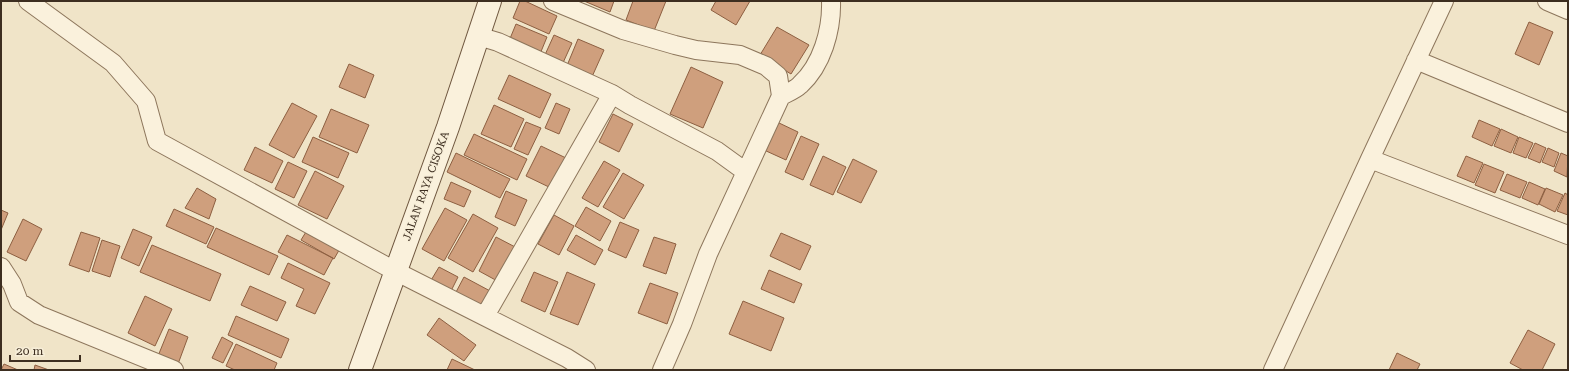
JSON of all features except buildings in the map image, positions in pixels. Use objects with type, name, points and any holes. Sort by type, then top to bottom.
[{"type":"street","points":[[28,1],[113,63],[146,101],[157,141],[396,271],[567,358],[586,370]]},
{"type":"street","name":"JALAN RAYA CISOKA","points":[[360,370],[490,1]]},
{"type":"street","points":[[553,1],[623,30],[696,50],[740,55],[766,66],[778,76],[781,96],[708,254],[682,324],[662,370]]},
{"type":"street","points":[[781,96],[799,86],[814,68],[824,48],[831,15],[831,1]]},
{"type":"street","points":[[1273,370],[1444,1]]},
{"type":"street","points":[[1547,1],[1568,10]]},
{"type":"street","points":[[478,36],[498,42],[612,94],[717,151],[746,172]]},
{"type":"street","points":[[1416,60],[1568,123]]},
{"type":"street","points":[[485,316],[612,94]]},
{"type":"street","points":[[1370,159],[1568,235]]},
{"type":"street","points":[[1,267],[12,284],[19,302],[39,315],[174,370]]}]
